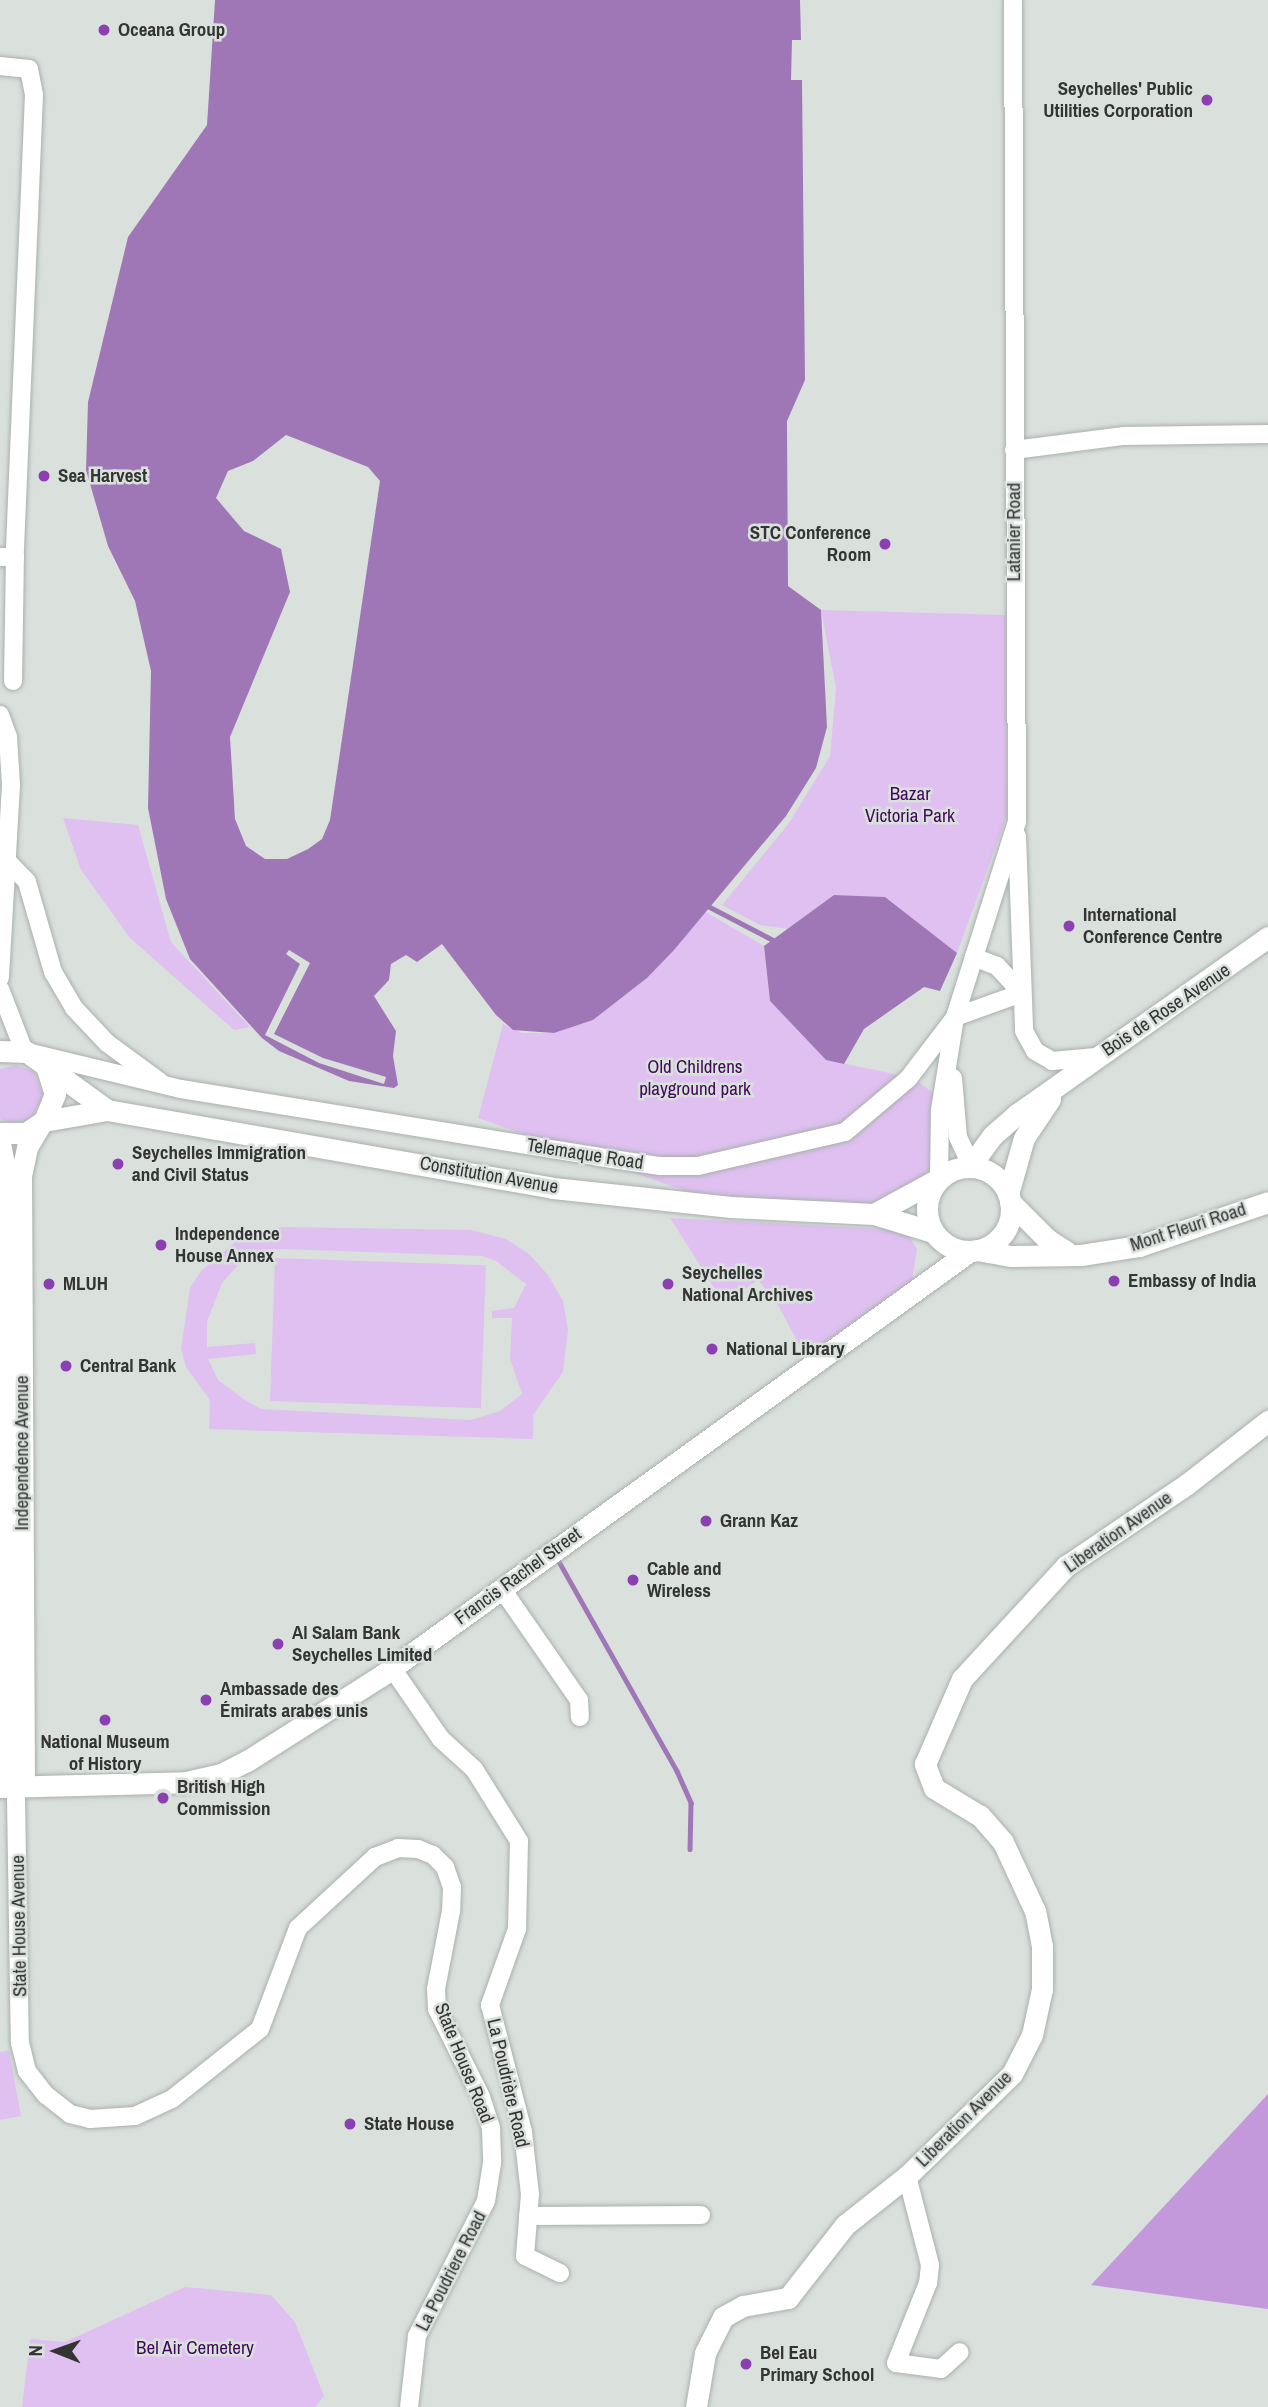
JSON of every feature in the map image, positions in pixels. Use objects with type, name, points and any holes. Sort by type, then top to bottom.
[{"type":"main road","name":"Bois de Rose Avenue","points":[[971,1165],[993,1135],[1096,1057],[1268,937]]},
{"type":"main road","points":[[0,1051],[26,1052]]},
{"type":"main road","name":"Constitution Avenue","points":[[26,1052],[107,1110]]},
{"type":"main road","name":"Independence Avenue","points":[[11,1789],[21,1176],[27,1147],[55,1094],[45,1065]]},
{"type":"main road","name":"Bois de Rose Avenue","points":[[1009,1198],[1024,1138],[1064,1081]]},
{"type":"main road","name":"Constitution Avenue","points":[[0,1133],[26,1133],[42,1123],[107,1110],[552,1188],[731,1207],[874,1214],[933,1232]]},
{"type":"main road","name":"Independence Avenue","points":[[0,1143],[7,1178],[11,1789]]},
{"type":"main road","points":[[874,1214],[971,1165],[993,1175],[1009,1198],[1047,1239],[1067,1252]]},
{"type":"main road","points":[[939,1179],[927,1205],[933,1232],[949,1246],[974,1251],[999,1238],[1010,1215],[1009,1198]]},
{"type":"main road","name":"Mont Fleuri Road","points":[[974,1251],[1010,1256],[1067,1252],[1081,1255],[1139,1246],[1268,1202]]},
{"type":"main road","name":"Francis Rachel Street","points":[[11,1789],[186,1782],[222,1774],[392,1668],[974,1251]]},
{"type":"main road","name":"Liberation Avenue","points":[[696,2407],[705,2353],[723,2317],[743,2306],[788,2298],[845,2225],[907,2176],[1012,2074],[1032,2035],[1042,1989],[1042,1945],[1035,1911],[991,1827],[934,1788],[925,1764],[929,1747],[962,1679],[1066,1566],[1268,1421]]},
{"type":"street","name":"Latanier Road","points":[[939,1179],[940,1110],[955,1017],[1017,822],[1013,0]]},
{"type":"street","points":[[0,66],[29,69],[33,80],[8,557],[13,681]]},
{"type":"street","points":[[1014,450],[1124,436],[1268,434]]},
{"type":"street","points":[[0,715],[10,759],[0,978]]},
{"type":"street","points":[[1017,822],[1024,1031],[1035,1051],[1062,1063],[1096,1057]]},
{"type":"street","name":"Telemaque Road","points":[[6,860],[27,883],[53,972],[74,1008],[107,1043],[165,1087]]},
{"type":"street","points":[[974,957],[998,965],[1022,993]]},
{"type":"street","points":[[0,989],[26,1052]]},
{"type":"street","points":[[955,1017],[1022,993]]},
{"type":"street","name":"Telemaque Road","points":[[26,1052],[165,1087],[611,1159],[698,1166],[845,1132],[908,1079],[955,1017]]},
{"type":"street","name":"Latanier Road","points":[[951,1054],[958,1138],[971,1165]]},
{"type":"street","points":[[502,1588],[579,1700],[579,1717]]},
{"type":"street","name":"La Poudrière Road","points":[[392,1668],[441,1739],[474,1769],[519,1841],[517,1929],[490,2006],[523,2132],[528,2216],[525,2256],[560,2273]]},
{"type":"street","name":"State House Avenue","points":[[11,1789],[21,2012]]},
{"type":"street","name":"State House Road","points":[[21,2012],[20,2043],[27,2071],[46,2095],[70,2114],[90,2119],[135,2116],[193,2087],[260,2029],[298,1928],[340,1888],[375,1857],[398,1848],[418,1849],[433,1855],[444,1867],[452,1887],[436,1989],[438,2009],[481,2097],[491,2135]]},
{"type":"street","name":"La Poudriere Road","points":[[409,2407],[418,2336],[486,2201],[491,2135]]},
{"type":"street","points":[[907,2176],[930,2266],[928,2283],[896,2363],[941,2369],[960,2352]]},
{"type":"street","points":[[528,2216],[701,2215]]},
{"type":"green space","name":"Bazar Victoria Park","points":[[821,610],[1006,615],[1007,816],[957,953],[885,897],[834,895],[788,929],[760,925],[722,905],[789,823],[830,756],[836,688]]},
{"type":"green space","points":[[63,818],[138,825],[171,942],[250,1027],[234,1030],[130,938],[81,870]]},
{"type":"green space","name":"Old Childrens playground park","points":[[704,911],[764,946],[770,1001],[826,1060],[914,1078],[938,1097],[939,1179],[874,1214],[731,1207],[478,1118],[503,1024],[522,1033],[553,1033],[593,1020],[647,978]]},
{"type":"green space","points":[[16,1065],[33,1071],[44,1096],[30,1120],[11,1123],[0,1119],[0,1069]]},
{"type":"green space","points":[[670,1218],[905,1230],[917,1249],[912,1281],[811,1367],[778,1305],[758,1280],[724,1303]]},
{"type":"green space","points":[[282,1227],[471,1230],[506,1239],[529,1254],[548,1275],[563,1301],[568,1330],[563,1372],[533,1415],[533,1439],[209,1429],[210,1400],[186,1367],[181,1349],[190,1288],[201,1271],[240,1238]],"holes":[[[281,1249],[482,1256],[496,1261],[526,1284],[514,1308],[492,1311],[492,1318],[512,1318],[510,1359],[522,1394],[500,1411],[471,1420],[261,1409],[218,1380],[208,1359],[256,1354],[255,1343],[207,1347],[207,1322],[222,1283],[238,1265]]]},
{"type":"green space","points":[[275,1258],[486,1265],[481,1408],[270,1401]]},
{"type":"green space","points":[[9,2051],[21,2116],[0,2120],[0,2052]]},
{"type":"green space","name":"Bel Air Cemetery","points":[[185,2287],[271,2295],[295,2322],[324,2396],[315,2407],[22,2407],[30,2339],[65,2342]]},
{"type":"shaded area","points":[[215,0],[800,0],[801,40],[792,40],[791,80],[802,80],[805,380],[787,421],[788,586],[821,610],[827,727],[816,768],[786,816],[674,950],[647,978],[593,1020],[554,1033],[513,1030],[496,1015],[442,944],[417,962],[406,955],[391,964],[389,980],[374,996],[396,1031],[393,1056],[398,1085],[394,1088],[349,1081],[279,1051],[262,1038],[190,959],[166,899],[148,808],[151,671],[135,601],[108,546],[86,470],[88,402],[128,237],[207,125]],"holes":[[[286,435],[368,467],[380,481],[330,820],[322,839],[308,849],[287,859],[265,859],[246,846],[235,819],[230,737],[290,592],[281,549],[244,531],[216,498],[228,471],[253,461]]]},
{"type":"shaded area","points":[[834,895],[885,897],[957,953],[940,991],[924,987],[864,1029],[844,1064],[826,1060],[770,1001],[764,946]]},
{"type":"shaded area","points":[[1268,2094],[1268,2309],[1091,2285]]},
{"type":"pier","points":[[289,950],[310,963],[274,1034],[323,1058],[386,1077],[384,1084],[319,1063],[265,1035],[300,964],[286,954]]},
{"type":"waterway","points":[[708,906],[773,940]]},
{"type":"waterway","points":[[557,1558],[677,1771],[691,1803],[690,1849]]},
{"type":"place","name":"Oceana Group","points":[[104,30]]},
{"type":"place","name":"Seychelles' Public Utilities Corporation","points":[[1207,100]]},
{"type":"place","name":"Sea Harvest","points":[[44,476]]},
{"type":"place","name":"STC Conference Room","points":[[885,544]]},
{"type":"place","name":"International Conference Centre","points":[[1069,926]]},
{"type":"place","name":"Seychelles Immigration and Civil Status","points":[[118,1164]]},
{"type":"place","name":"Independence House Annex","points":[[161,1245]]},
{"type":"place","name":"Embassy of India","points":[[1114,1281]]},
{"type":"place","name":"MLUH","points":[[49,1284]]},
{"type":"place","name":"Seychelles National Archives","points":[[668,1284]]},
{"type":"place","name":"National Library","points":[[712,1349]]},
{"type":"place","name":"Central Bank","points":[[66,1366]]},
{"type":"place","name":"Grann Kaz","points":[[706,1521]]},
{"type":"place","name":"Cable and Wireless","points":[[633,1580]]},
{"type":"place","name":"Al Salam Bank Seychelles Limited","points":[[278,1644]]},
{"type":"place","name":"Ambassade des Émirats arabes unis","points":[[206,1700]]},
{"type":"place","name":"National Museum of History","points":[[105,1720]]},
{"type":"place","name":"British High Commission","points":[[163,1798]]},
{"type":"place","name":"State House","points":[[350,2124]]},
{"type":"place","name":"Bel Eau Primary School","points":[[746,2364]]}]
